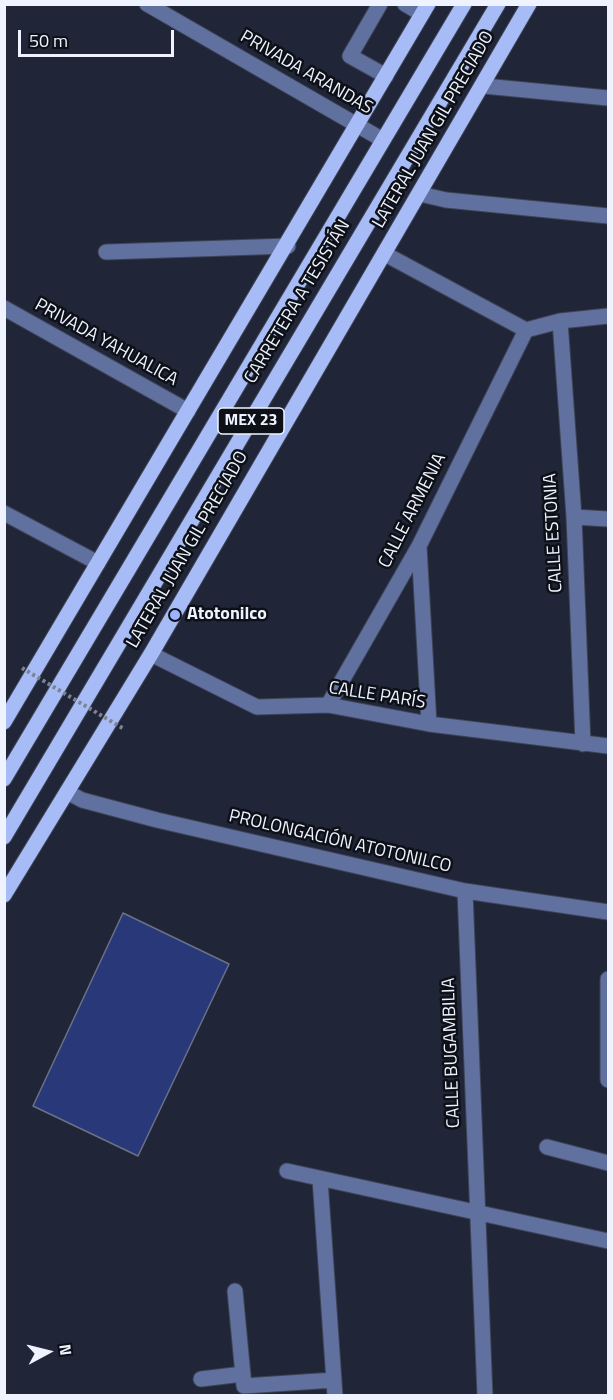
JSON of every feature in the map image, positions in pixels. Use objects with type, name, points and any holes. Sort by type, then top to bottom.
[{"type":"main road","name":"CARRETERA A TESISTÁN","points":[[4,779],[464,4]]},
{"type":"main road","name":"CARRETERA A TESISTÁN","points":[[4,837],[498,4]]},
{"type":"main road","name":"LATERAL JUAN GIL PRECIADO","points":[[4,895],[151,654],[484,86],[529,4]]},
{"type":"main road","points":[[5,722],[288,246],[425,9]]},
{"type":"street","name":"PRIVADA ARANDAS","points":[[147,4],[383,140]]},
{"type":"street","points":[[380,4],[350,56],[386,76]]},
{"type":"street","points":[[405,4],[425,9]]},
{"type":"street","points":[[484,86],[609,98]]},
{"type":"street","points":[[420,194],[446,200],[609,216]]},
{"type":"street","points":[[106,252],[288,246]]},
{"type":"street","points":[[385,254],[526,330],[560,321],[609,316]]},
{"type":"street","name":"PRIVADA YAHUALICA","points":[[4,308],[188,411]]},
{"type":"street","name":"CALLE ESTONIA","points":[[560,321],[574,517],[582,744]]},
{"type":"street","name":"CALLE ARMENIA","points":[[328,705],[419,546],[526,330]]},
{"type":"street","points":[[4,513],[98,563]]},
{"type":"street","points":[[574,517],[609,519]]},
{"type":"street","points":[[419,546],[429,724]]},
{"type":"street","name":"CALLE PARÍS","points":[[151,654],[256,707],[328,705],[429,724],[609,746]]},
{"type":"street","name":"PROLONGACIÓN ATOTONILCO","points":[[67,792],[82,800],[157,820],[465,891],[609,912]]},
{"type":"street","name":"CALLE BUGAMBILIA","points":[[465,891],[485,1395]]},
{"type":"street","points":[[609,979],[609,1080]]},
{"type":"street","points":[[547,1148],[609,1163]]},
{"type":"street","points":[[287,1171],[609,1241]]},
{"type":"street","points":[[235,1291],[244,1386],[334,1388],[320,1179]]},
{"type":"street","points":[[201,1379],[243,1374]]},
{"type":"path","points":[[22,668],[124,729]]},
{"type":"building","points":[[123,913],[229,964],[138,1156],[33,1106]]},
{"type":"place","name":"Atotonilco","points":[[175,615]]}]
